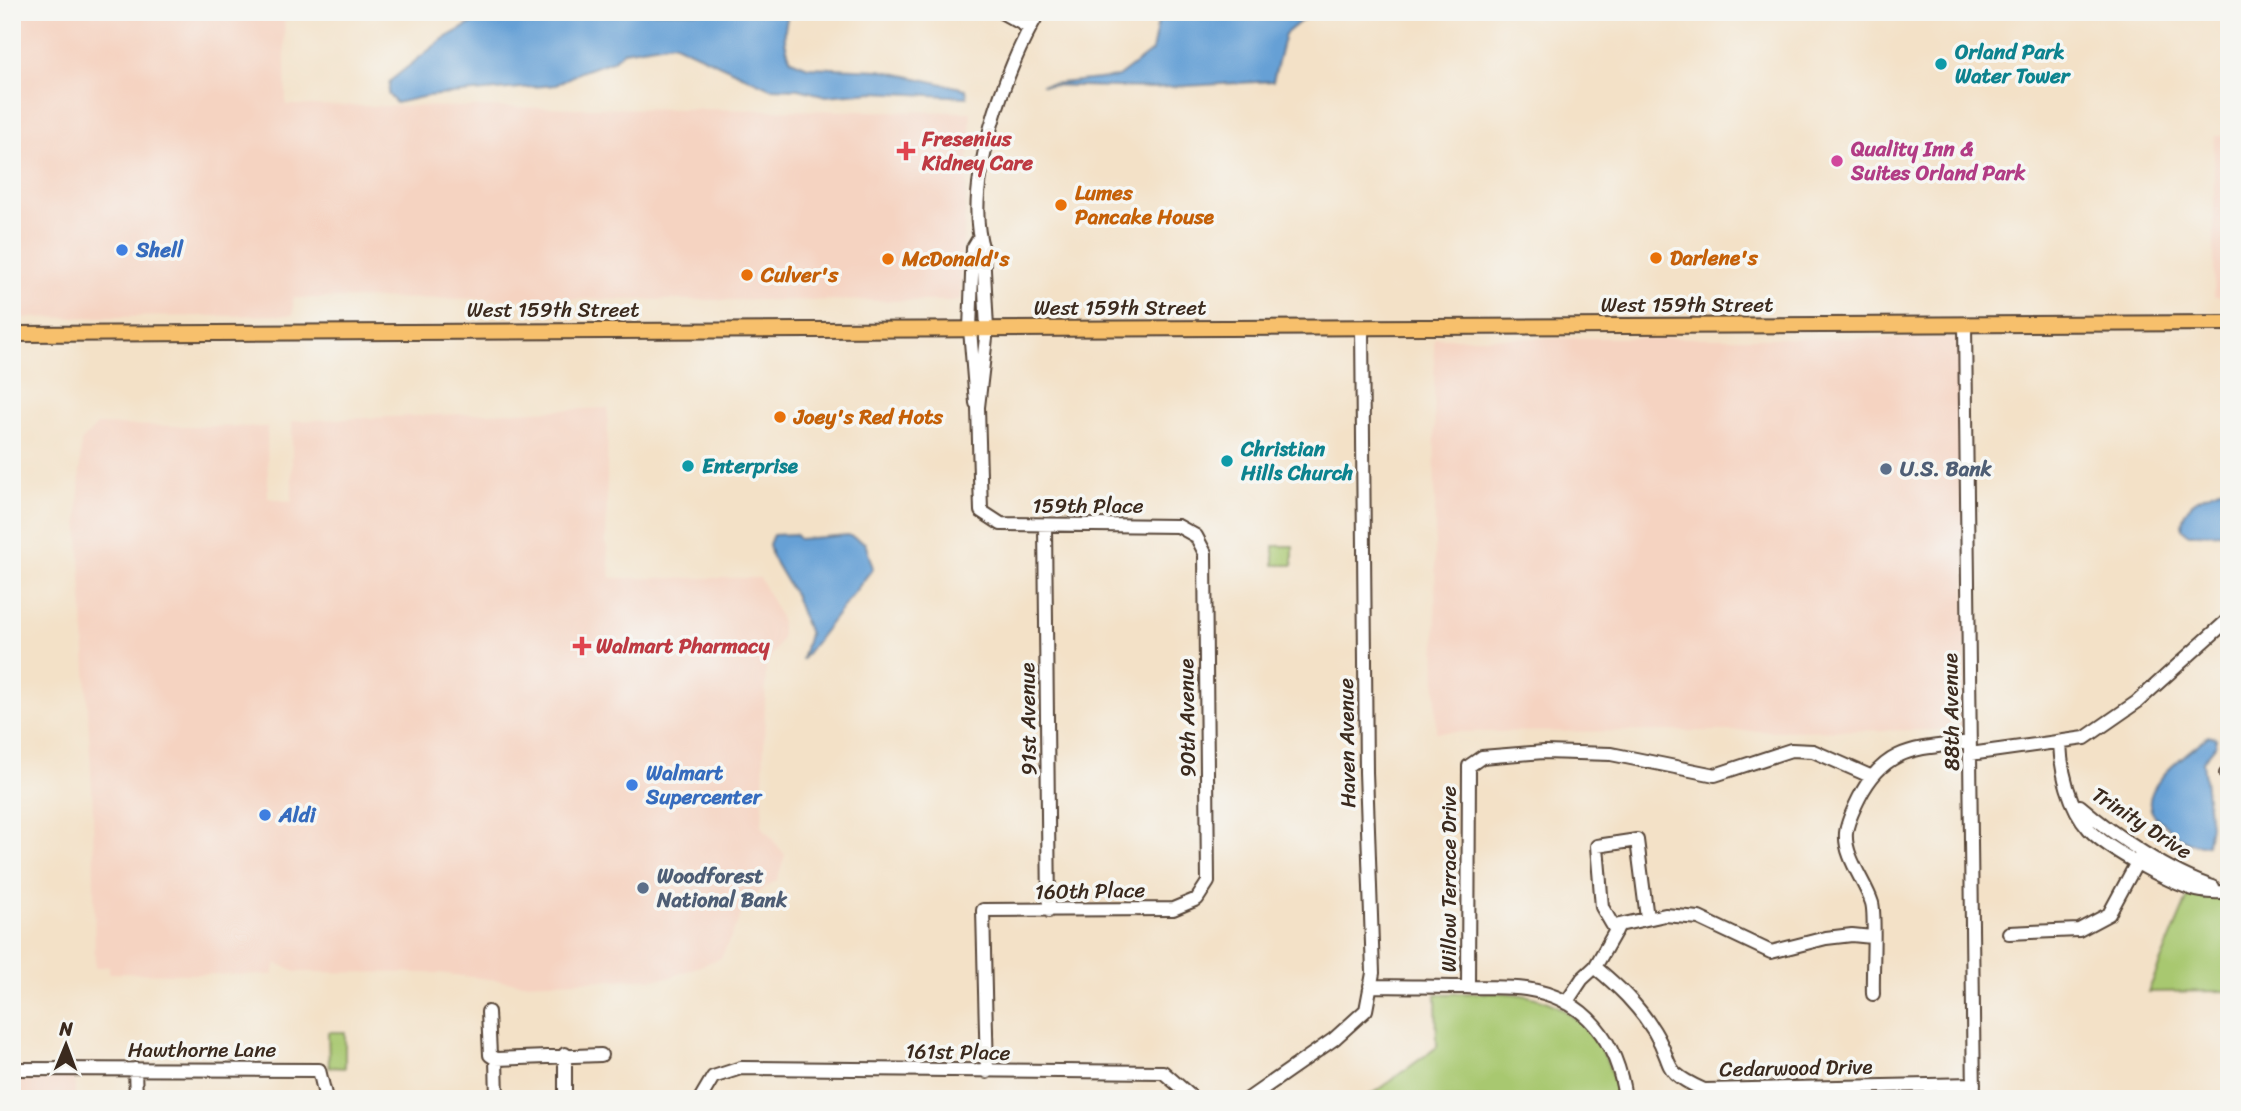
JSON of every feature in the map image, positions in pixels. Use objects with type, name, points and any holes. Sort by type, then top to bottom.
[{"type":"main road","name":"West 159th Street","points":[[12,334],[2229,323]]},
{"type":"street","points":[[1001,12],[1030,28]]},
{"type":"street","points":[[978,407],[987,329],[983,250],[979,238],[980,175],[1006,80],[1039,12]]},
{"type":"street","points":[[978,407],[974,400],[970,329],[972,248],[979,238]]},
{"type":"street","name":"88th Avenue","points":[[1965,325],[1974,1099]]},
{"type":"street","name":"Haven Avenue","points":[[1248,1099],[1334,1039],[1366,1010],[1370,986],[1362,327]]},
{"type":"street","name":"159th Place","points":[[978,407],[981,511],[1001,524],[1178,526],[1196,536]]},
{"type":"street","name":"91st Avenue","points":[[1045,526],[1049,911]]},
{"type":"street","name":"90th Avenue","points":[[1196,536],[1205,553],[1208,882],[1197,899]]},
{"type":"street","points":[[1872,994],[1873,905],[1850,853],[1846,833],[1854,807],[1870,776],[1893,756],[1927,747],[1970,748],[2060,743],[2085,738],[2137,702],[2229,619]]},
{"type":"street","name":"Trinity Drive","points":[[2060,743],[2061,763],[2074,802],[2089,828],[2141,856],[2180,885],[2202,891],[2229,892]]},
{"type":"street","name":"Willow Terrace Drive","points":[[1468,988],[1469,766],[1482,757],[1544,752],[1611,754],[1715,775],[1791,750],[1813,751],[1870,776]]},
{"type":"street","points":[[1616,930],[1602,907],[1597,846],[1637,840],[1647,918]]},
{"type":"street","points":[[2009,933],[2079,930],[2109,914],[2141,856]]},
{"type":"street","name":"160th Place","points":[[987,1072],[983,911],[1173,908],[1197,899]]},
{"type":"street","points":[[1566,1003],[1582,979],[1595,967],[1619,925],[1647,918],[1665,915],[1699,918],[1771,952],[1826,938],[1852,935],[1872,937]]},
{"type":"street","name":"Cedarwood Drive","points":[[1595,967],[1629,996],[1656,1033],[1667,1063],[1678,1078],[1704,1090],[1974,1084]]},
{"type":"street","points":[[1370,986],[1525,989],[1556,996],[1590,1020],[1608,1040],[1622,1071],[1625,1099]]},
{"type":"street","points":[[488,1012],[490,1055],[496,1059],[565,1054],[601,1055]]},
{"type":"street","points":[[565,1054],[565,1099]]},
{"type":"street","points":[[496,1059],[497,1099]]},
{"type":"street","name":"161st Place","points":[[700,1099],[713,1077],[741,1068],[1164,1072],[1194,1099]]},
{"type":"street","name":"Hawthorne Lane","points":[[12,1069],[319,1070],[326,1099]]},
{"type":"street","points":[[135,1069],[136,1099]]},
{"type":"shaded area","points":[[12,12],[284,12],[286,105],[971,112],[960,301],[293,298],[293,315],[12,318]]},
{"type":"shaded area","points":[[2214,136],[2229,136],[2229,297],[2214,297]]},
{"type":"shaded area","points":[[1434,338],[1963,338],[1967,730],[1436,732]]},
{"type":"shaded area","points":[[608,408],[606,542],[611,578],[760,578],[780,617],[782,638],[766,666],[762,826],[785,855],[777,880],[749,898],[721,958],[668,978],[521,983],[439,973],[296,972],[276,963],[273,975],[109,973],[109,966],[95,968],[93,810],[78,516],[81,442],[97,425],[267,427],[268,498],[292,502],[292,421]]},
{"type":"shaded area","points":[[12,1071],[75,1072],[75,1099],[12,1099]]},
{"type":"green space","points":[[1274,546],[1293,546],[1293,565],[1274,565]]},
{"type":"green space","points":[[2190,892],[2229,898],[2229,991],[2148,992]]},
{"type":"green space","points":[[1436,994],[1517,994],[1546,1001],[1562,1009],[1577,1020],[1600,1048],[1614,1081],[1617,1099],[1365,1099],[1437,1047]]},
{"type":"green space","points":[[328,1032],[345,1032],[345,1068],[329,1067]]},
{"type":"water","points":[[480,12],[789,12],[785,36],[791,60],[808,67],[880,70],[966,89],[967,97],[873,92],[826,96],[799,89],[770,88],[673,43],[624,51],[612,61],[580,72],[556,85],[427,96],[396,103],[388,94],[390,81],[443,39],[472,23]]},
{"type":"water","points":[[1160,12],[1312,12],[1285,34],[1273,81],[1152,88],[1041,85],[1118,77],[1152,51]]},
{"type":"water","points":[[2229,485],[2229,533],[2187,534],[2182,528],[2183,518],[2191,505]]},
{"type":"water","points":[[795,534],[799,539],[848,535],[865,543],[873,568],[802,660],[809,634],[795,596],[772,557],[769,544],[773,535]]},
{"type":"water","points":[[2208,736],[2216,738],[2216,745],[2203,761],[2210,825],[2207,844],[2197,845],[2184,840],[2159,820],[2152,812],[2150,802],[2152,791],[2159,780]]},
{"type":"place","name":"Orland Park Water Tower","points":[[1941,64]]},
{"type":"place","name":"Fresenius Kidney Care","points":[[906,151]]},
{"type":"place","name":"Quality Inn & Suites Orland Park","points":[[1837,161]]},
{"type":"place","name":"Lumes Pancake House","points":[[1061,205]]},
{"type":"place","name":"Shell","points":[[122,250]]},
{"type":"place","name":"Darlene's","points":[[1656,258]]},
{"type":"place","name":"McDonald's","points":[[888,259]]},
{"type":"place","name":"Culver's","points":[[747,275]]},
{"type":"place","name":"Joey's Red Hots","points":[[780,417]]},
{"type":"place","name":"Christian Hills Church","points":[[1227,461]]},
{"type":"place","name":"Enterprise","points":[[688,466]]},
{"type":"place","name":"U.S. Bank","points":[[1886,469]]},
{"type":"place","name":"Walmart Pharmacy","points":[[582,646]]},
{"type":"place","name":"Walmart Supercenter","points":[[632,785]]},
{"type":"place","name":"Aldi","points":[[265,815]]},
{"type":"place","name":"Woodforest National Bank","points":[[643,888]]}]
